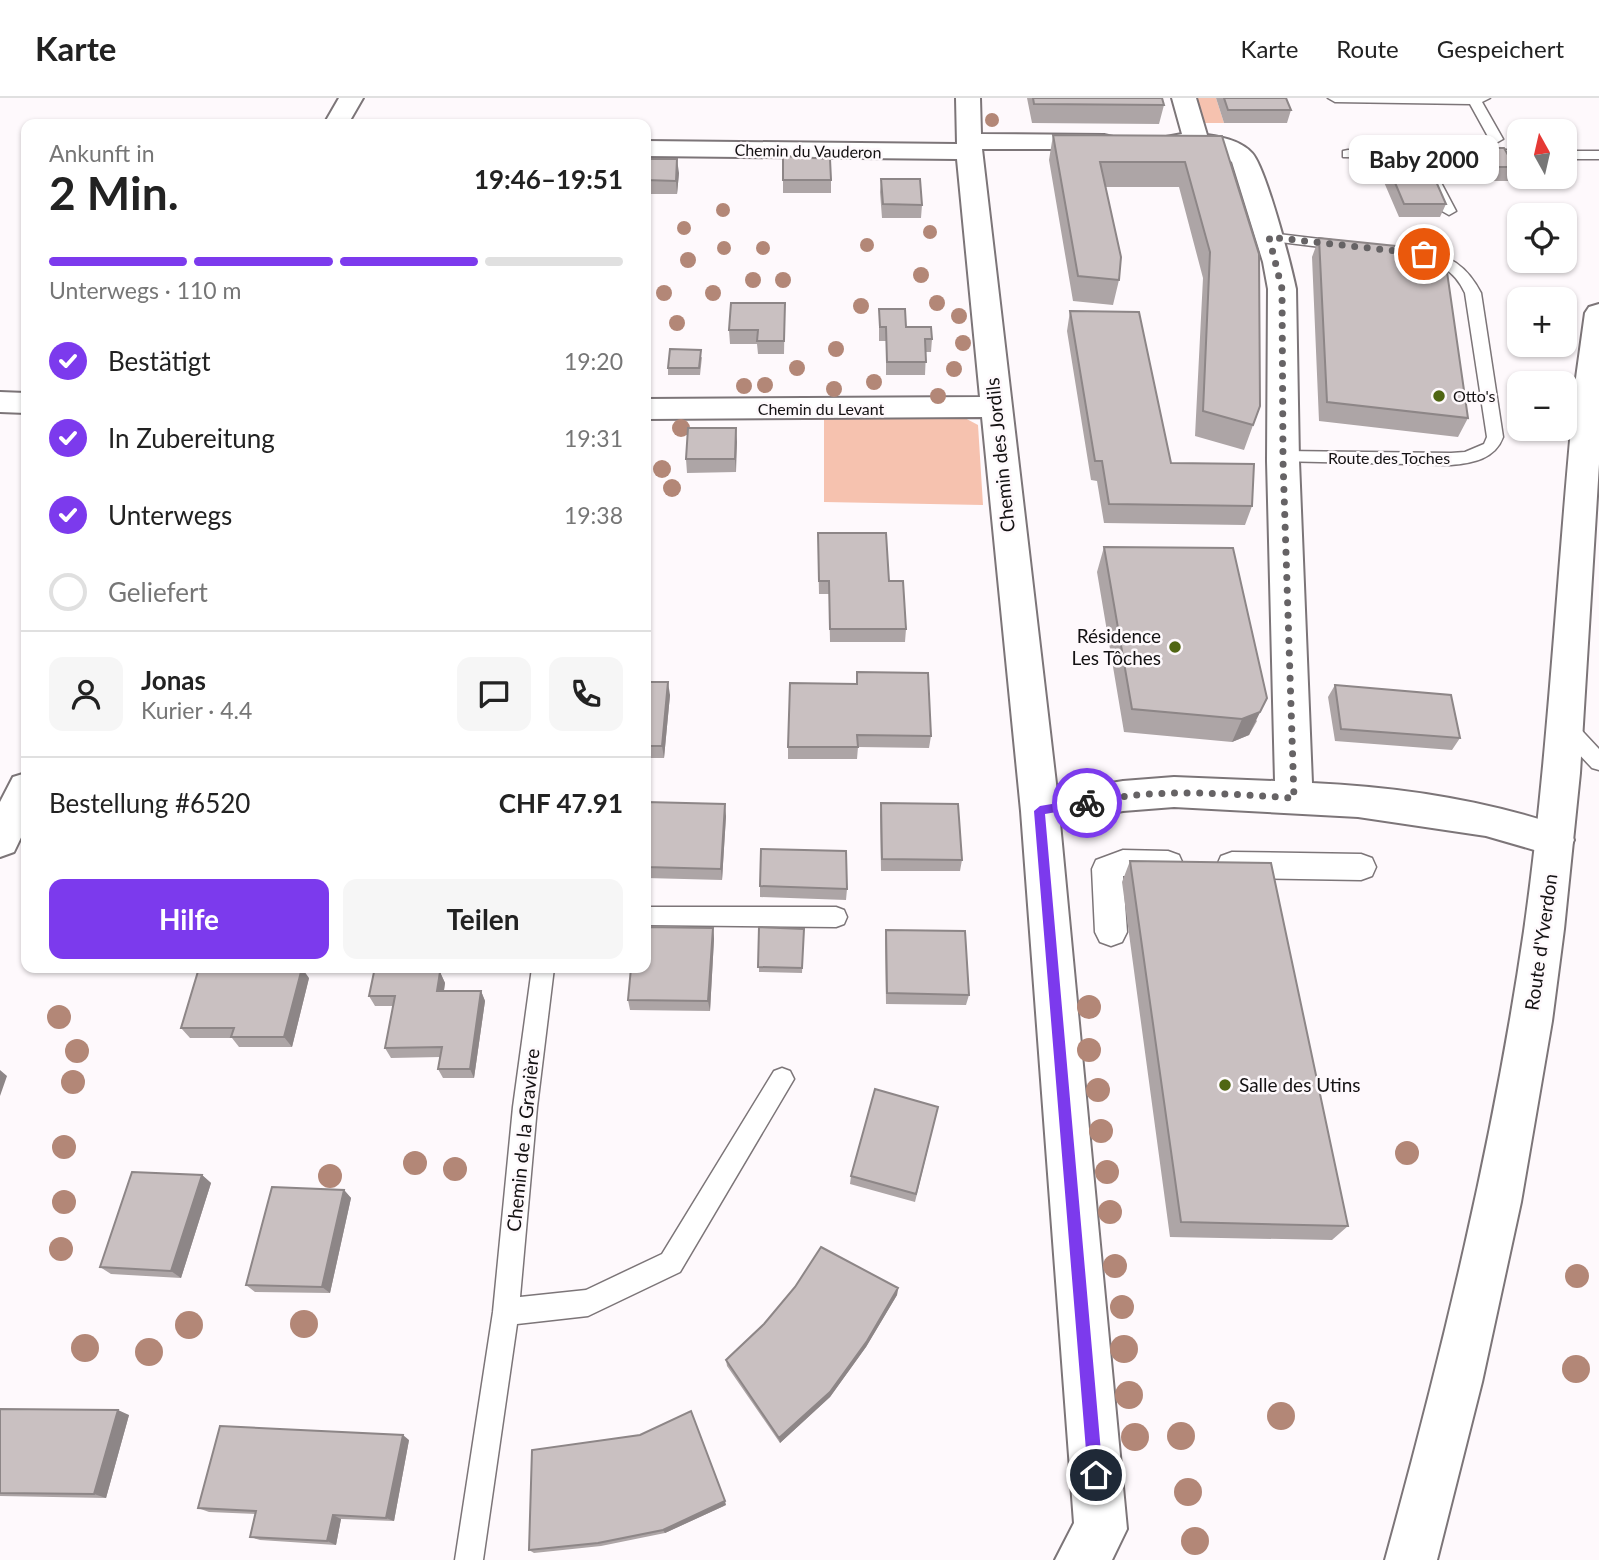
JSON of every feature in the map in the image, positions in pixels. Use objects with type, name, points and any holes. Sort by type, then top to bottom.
[{"type":"street","points":[[339,119],[351,98]]},
{"type":"street","name":"Chemin des Jordils","points":[[968,98],[969,147],[995,407],[1040,811],[1101,1529],[1081,1560]]},
{"type":"street","points":[[1184,98],[1197,142]]},
{"type":"street","points":[[969,147],[1197,142],[1223,145],[1234,149],[1244,159],[1269,237],[1282,289],[1283,457],[1294,798]]},
{"type":"street","name":"Chemin du Vauderon","points":[[651,149],[969,147]]},
{"type":"street","name":"Route d'Yverdon","points":[[1411,1560],[1460,1366],[1497,1200],[1526,1042],[1555,840],[1599,317]]},
{"type":"street","points":[[0,402],[21,403]]},
{"type":"street","name":"Chemin du Levant","points":[[651,409],[995,407]]},
{"type":"street","points":[[1040,811],[1148,793],[1186,792],[1358,801],[1486,820],[1555,840]]},
{"type":"street","points":[[0,841],[21,798]]},
{"type":"street","points":[[1111,932],[1107,869],[1123,863],[1361,867]]},
{"type":"lane","points":[[1335,98],[1478,99],[1496,139]]},
{"type":"lane","points":[[1348,154],[1507,154]]},
{"type":"lane","points":[[1419,154],[1450,211]]},
{"type":"lane","points":[[1577,155],[1599,155]]},
{"type":"lane","points":[[1269,237],[1359,247]]},
{"type":"lane","name":"Route des Toches","points":[[1283,457],[1451,459],[1468,458],[1491,447],[1495,438],[1494,425],[1478,310],[1468,283],[1457,267],[1443,259],[1398,251]]},
{"type":"lane","points":[[1565,726],[1599,762]]},
{"type":"lane","points":[[651,916],[836,917]]},
{"type":"lane","name":"Chemin de la Gravière","points":[[469,1560],[506,1312],[525,1107],[542,973]]},
{"type":"lane","points":[[506,1312],[588,1303],[671,1263],[782,1079]]},
{"type":"shaded area","points":[[1184,98],[1216,98],[1224,123],[1191,123]]},
{"type":"shaded area","points":[[963,417],[978,425],[983,505],[824,502],[824,418]]},
{"type":"building","points":[[1033,98],[1162,98],[1164,105],[1034,104]]},
{"type":"building","points":[[1224,98],[1286,98],[1291,110],[1228,110]]},
{"type":"building","points":[[1053,135],[1222,136],[1259,254],[1260,406],[1253,425],[1203,411],[1210,252],[1185,162],[1100,162],[1121,257],[1119,280],[1078,276]]},
{"type":"building","points":[[1454,148],[1504,148],[1507,153],[1507,167],[1464,167]]},
{"type":"building","points":[[1382,152],[1410,153],[1418,170],[1431,170],[1446,204],[1404,204]]},
{"type":"building","points":[[783,156],[830,159],[831,180],[783,180]]},
{"type":"building","points":[[651,159],[677,159],[676,181],[651,180]]},
{"type":"building","points":[[881,179],[920,179],[922,205],[883,204]]},
{"type":"building","points":[[1319,238],[1444,251],[1468,418],[1327,402]]},
{"type":"building","points":[[731,303],[785,303],[784,341],[757,341],[758,330],[729,330]]},
{"type":"building","points":[[879,309],[905,309],[906,327],[931,327],[932,339],[925,339],[926,362],[887,362],[886,327],[880,327]]},
{"type":"building","points":[[1070,311],[1139,312],[1171,463],[1254,464],[1252,506],[1109,504],[1102,461],[1095,461]]},
{"type":"building","points":[[670,349],[701,350],[699,368],[668,368]]},
{"type":"building","points":[[688,428],[736,428],[735,459],[686,459]]},
{"type":"building","points":[[818,533],[886,533],[889,581],[903,581],[906,629],[830,629],[829,581],[819,581]]},
{"type":"building","name":"Résidence Les Tôches","points":[[1104,547],[1233,548],[1267,698],[1260,712],[1242,719],[1132,709]]},
{"type":"building","points":[[857,672],[928,673],[931,736],[857,735],[858,747],[788,747],[790,683],[857,684]]},
{"type":"building","points":[[651,682],[668,682],[662,746],[651,746]]},
{"type":"building","points":[[1335,685],[1451,695],[1460,738],[1341,729]]},
{"type":"building","points":[[651,802],[725,804],[721,869],[651,867]]},
{"type":"building","points":[[881,803],[958,804],[962,860],[882,859]]},
{"type":"building","points":[[761,849],[846,851],[847,889],[760,886]]},
{"type":"building","name":"Salle des Utins","points":[[1130,861],[1271,863],[1348,1226],[1181,1222]]},
{"type":"building","points":[[651,927],[713,928],[708,1001],[628,1000],[631,973],[651,973]]},
{"type":"building","points":[[759,927],[804,929],[802,968],[758,967]]},
{"type":"building","points":[[886,930],[965,931],[969,995],[887,993]]},
{"type":"building","points":[[198,973],[301,973],[284,1037],[231,1037],[234,1028],[181,1028]]},
{"type":"building","points":[[374,973],[440,973],[437,991],[481,991],[470,1069],[438,1069],[442,1047],[385,1048],[395,996],[369,996]]},
{"type":"building","points":[[875,1089],[938,1107],[916,1194],[851,1176]]},
{"type":"building","points":[[132,1172],[202,1175],[171,1271],[100,1267]]},
{"type":"building","points":[[272,1187],[344,1190],[322,1287],[246,1285]]},
{"type":"building","points":[[821,1247],[898,1288],[867,1341],[830,1392],[779,1438],[726,1360],[764,1324],[795,1287]]},
{"type":"building","points":[[0,1409],[118,1410],[94,1494],[0,1493]]},
{"type":"building","points":[[691,1411],[725,1501],[663,1530],[598,1543],[529,1550],[532,1450],[640,1435]]},
{"type":"building","points":[[220,1426],[403,1435],[386,1518],[333,1515],[327,1541],[250,1537],[256,1511],[198,1508]]},
{"type":"way so far","points":[[1087,803],[1123,796],[1174,792],[1294,798],[1283,461],[1282,289],[1281,275],[1269,237],[1424,254]]},
{"type":"place","name":"Baby 2000","points":[[1424,254]]},
{"type":"place","name":"Otto's","points":[[1439,396]]},
{"type":"place","name":"Résidence Les Tôches","points":[[1175,647]]},
{"type":"place","name":"Salle des Utins","points":[[1225,1085]]},
{"type":"route","points":[[1087,803],[1040,811],[1096,1475]]}]
